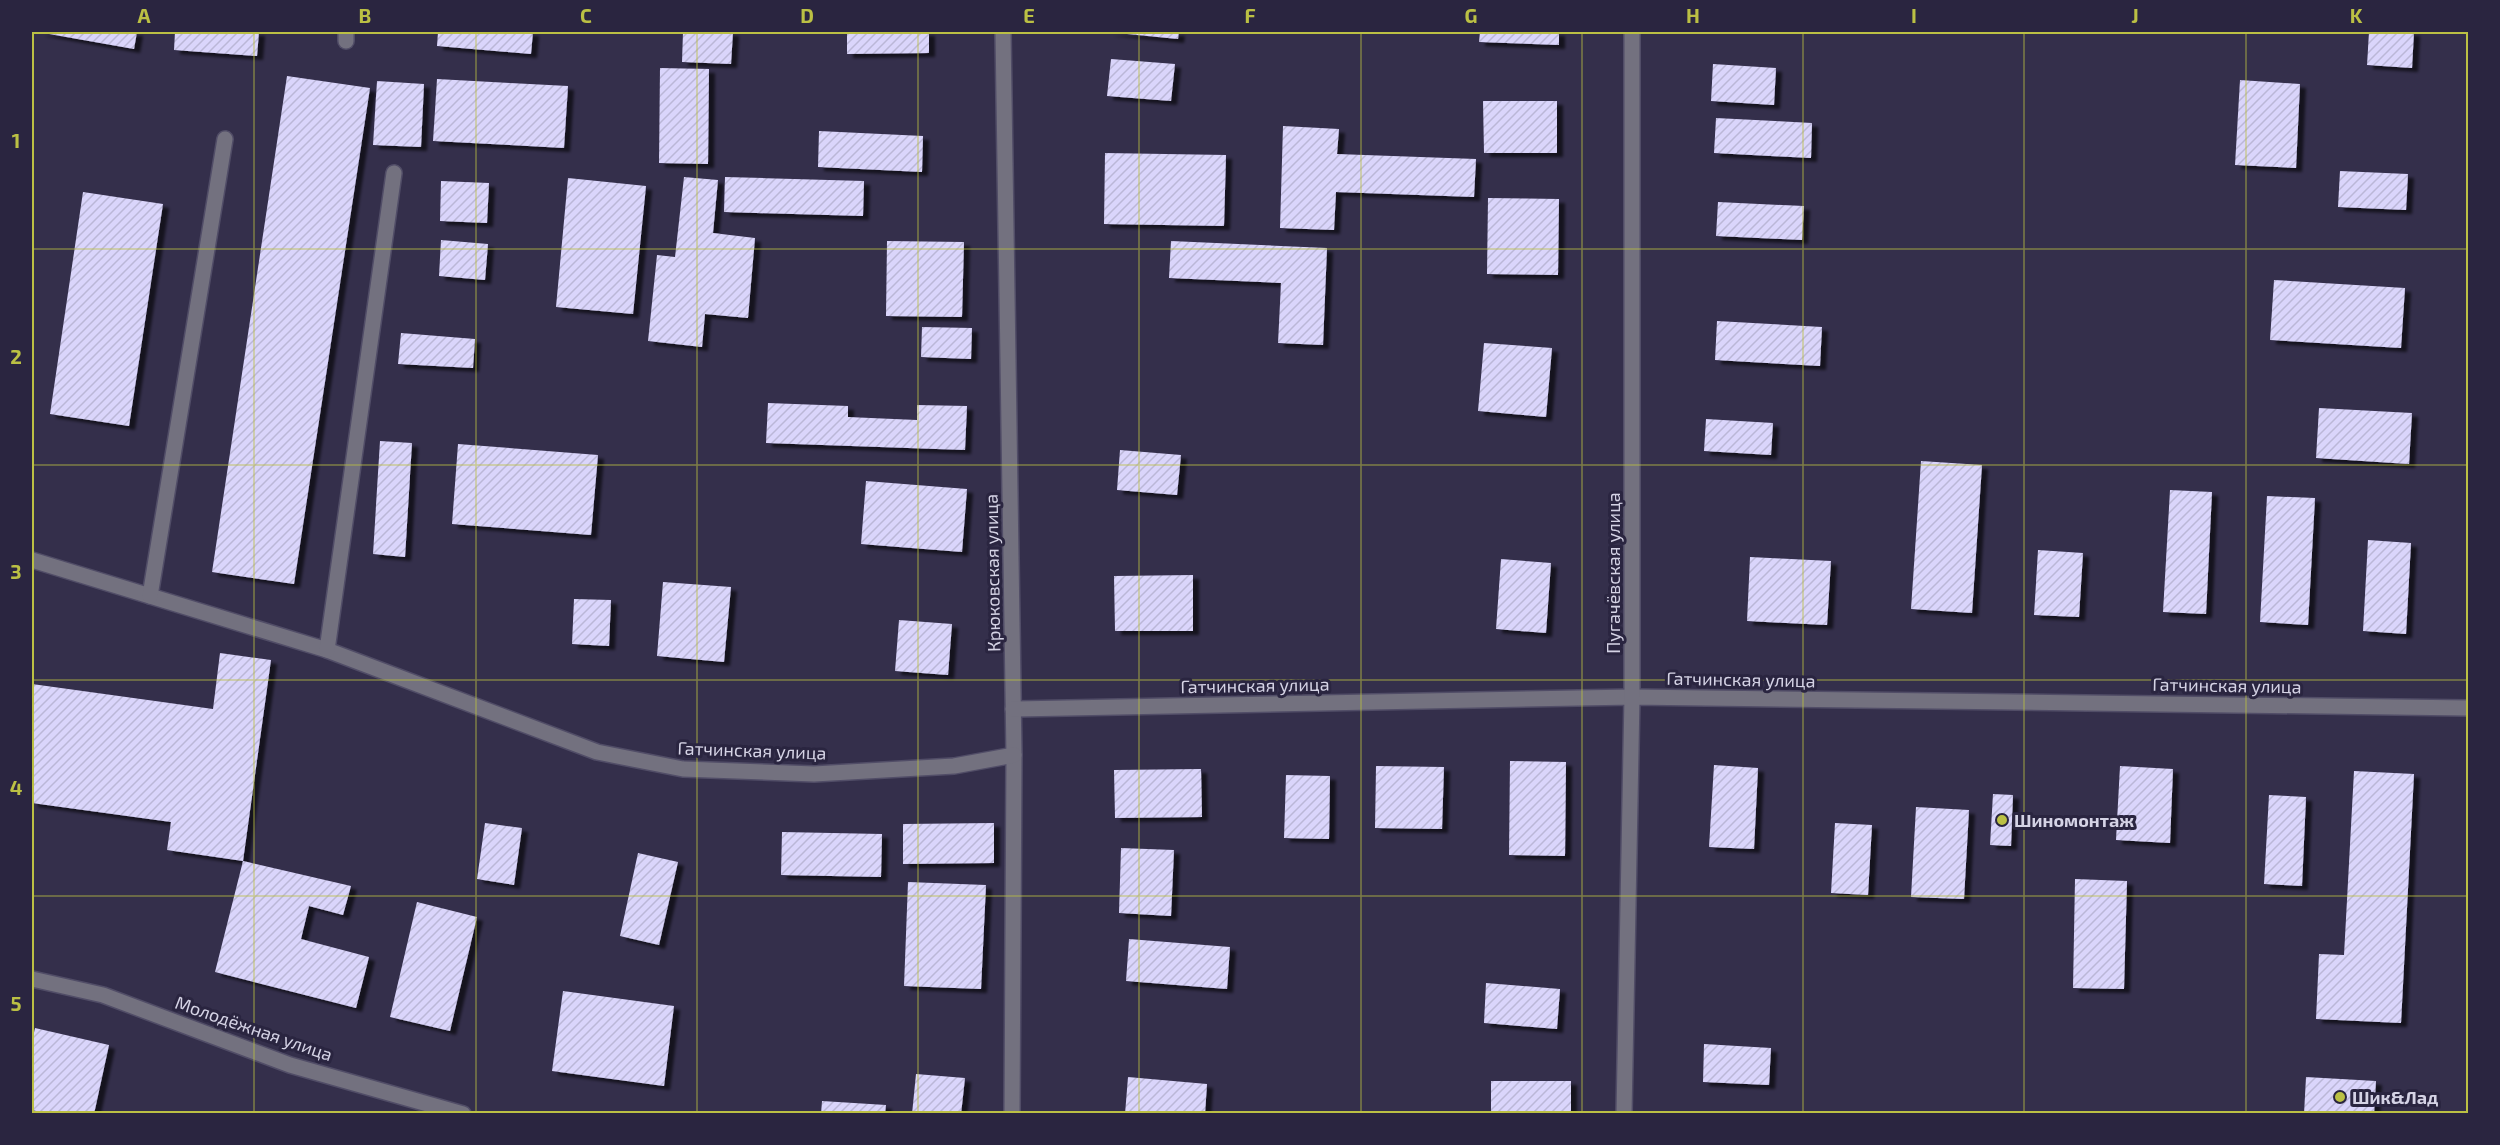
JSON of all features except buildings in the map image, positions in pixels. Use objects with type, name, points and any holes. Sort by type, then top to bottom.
[{"type":"street","name":"Крюковская улица","points":[[1003,32],[1014,755],[1012,1113]]},
{"type":"street","name":"Пугачёвская улица","points":[[1623,1113],[1632,697],[1632,32]]},
{"type":"street","points":[[150,596],[225,139]]},
{"type":"street","points":[[327,650],[394,173]]},
{"type":"street","name":"Гатчинская улица","points":[[32,560],[327,650],[597,752],[683,769],[814,774],[954,766],[1014,755]]},
{"type":"street","name":"Гатчинская улица","points":[[1013,709],[1632,697],[2469,708]]},
{"type":"street","name":"Молодёжная улица","points":[[32,979],[103,995],[290,1065],[464,1113]]},
{"type":"place","name":"Шиномонтаж","points":[[2002,820]]},
{"type":"place","name":"Шик&Лад","points":[[2340,1097]]}]
